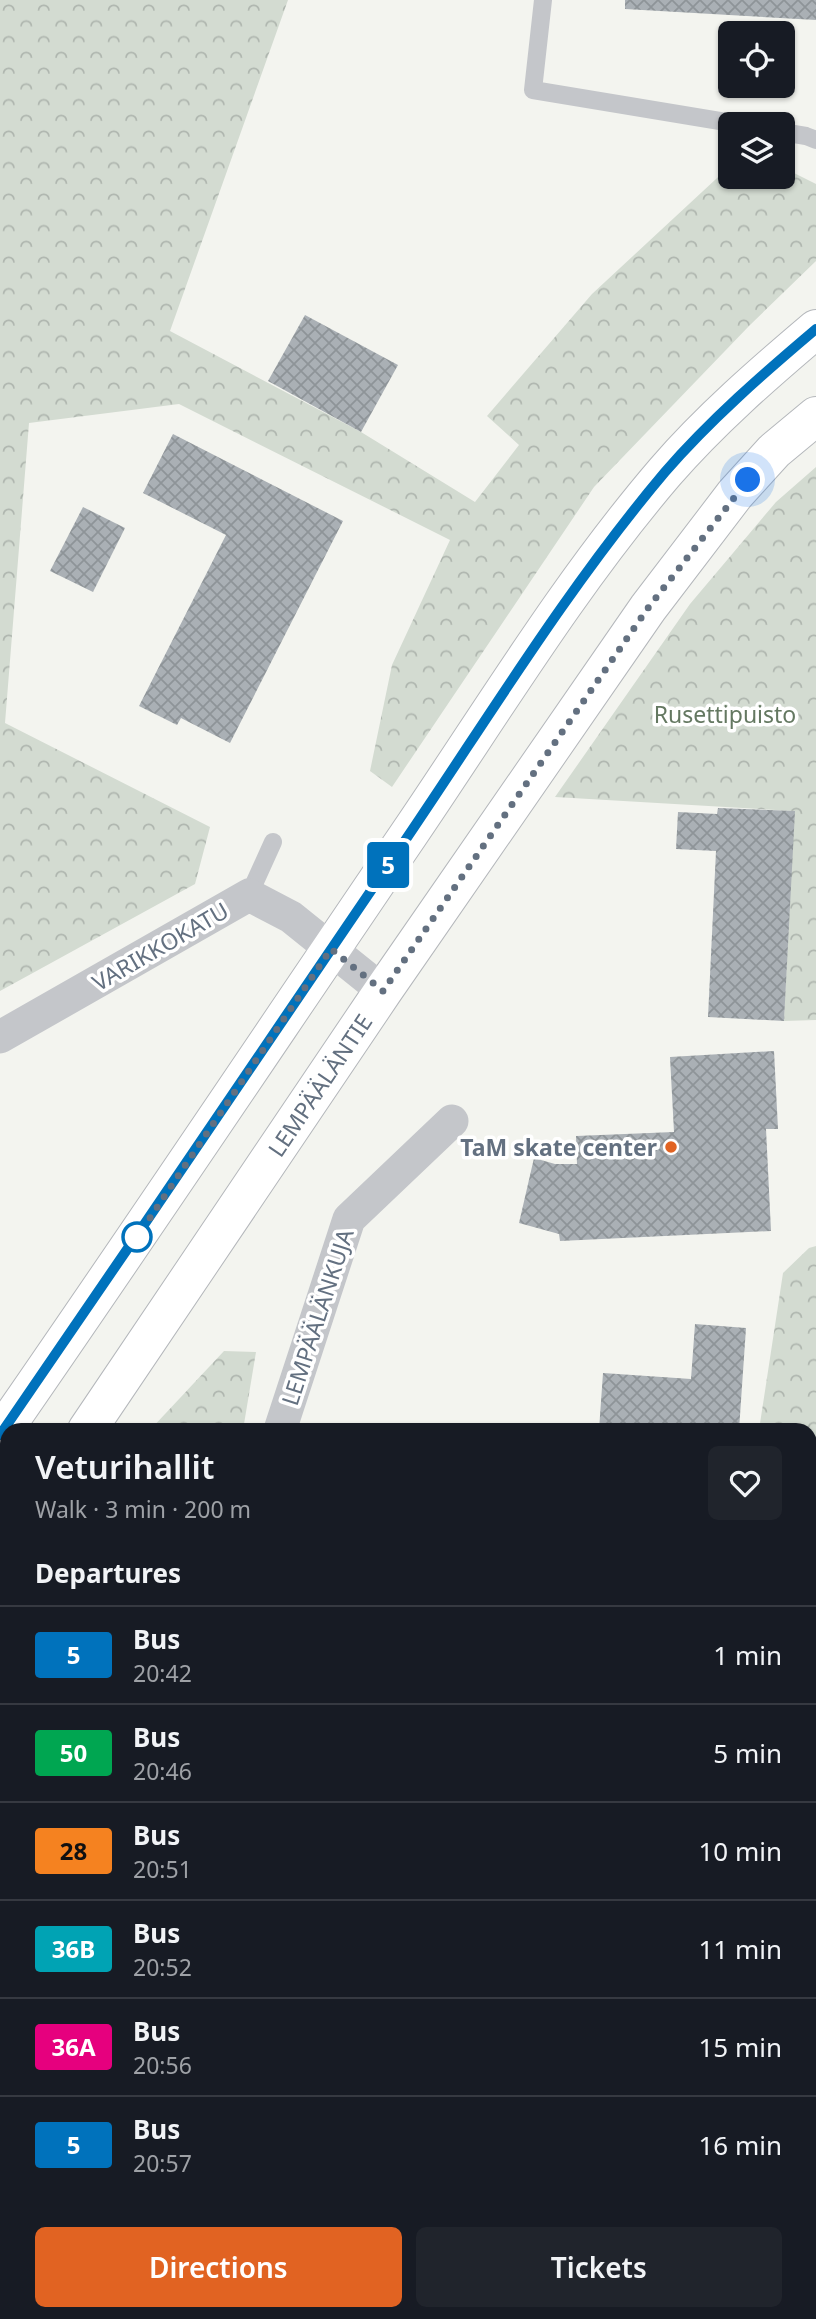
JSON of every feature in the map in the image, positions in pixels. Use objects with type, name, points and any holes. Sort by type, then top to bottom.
[{"type":"main road","points":[[8,1423],[528,656],[615,534],[677,460],[733,403],[816,329]]},
{"type":"main road","name":"LEMPÄÄLÄNTIE","points":[[92,1423],[383,991],[648,608],[735,494],[774,451],[816,416]]},
{"type":"street","name":"VARIKKOKATU","points":[[0,1037],[249,895],[291,917],[383,991]]},
{"type":"street","name":"LEMPÄÄLÄNKUJA","points":[[283,1423],[349,1219],[452,1121]]},
{"type":"lane","points":[[543,0],[533,90],[718,121]]},
{"type":"lane","points":[[795,134],[816,140]]},
{"type":"lane","points":[[249,895],[273,842]]},
{"type":"green space","points":[[0,0],[288,0],[170,331],[361,432],[475,502],[519,445],[487,416],[592,294],[718,177],[718,189],[795,189],[795,174],[816,184],[816,261],[750,325],[594,487],[392,787],[370,771],[392,665],[450,540],[179,404],[29,423],[5,723],[210,827],[195,884],[0,991]]},
{"type":"green space","name":"Rusettipuisto","points":[[816,467],[816,1020],[784,1021],[794,811],[555,797],[690,604],[776,502]]},
{"type":"green space","points":[[816,1246],[816,1423],[760,1423],[783,1273],[809,1248]]},
{"type":"green space","points":[[224,1351],[256,1352],[244,1423],[157,1423]]},
{"type":"building","points":[[625,0],[816,0],[816,20],[625,9]]},
{"type":"building","points":[[305,315],[398,365],[361,432],[268,381]]},
{"type":"building","points":[[173,434],[343,521],[230,743],[181,718],[177,725],[139,706],[226,535],[143,493]]},
{"type":"building","points":[[83,507],[125,528],[93,592],[50,571]]},
{"type":"building","points":[[718,808],[795,811],[784,1021],[708,1017],[716,851],[676,849],[678,812],[717,814]]},
{"type":"building","name":"TaM skate center","points":[[774,1051],[778,1129],[766,1129],[771,1231],[560,1241],[559,1234],[519,1223],[534,1158],[555,1164],[577,1164],[576,1136],[674,1132],[670,1057]]},
{"type":"building","points":[[695,1324],[746,1328],[739,1423],[599,1423],[603,1373],[691,1379]]},
{"type":"bus line","name":"5","points":[[8,1423],[133,1243],[528,656],[615,534],[667,470],[733,403],[816,329]]},
{"type":"place","name":"TaM skate center","points":[[671,1147]]},
{"type":"route","points":[[137,1237],[133,1243],[331,949],[383,991],[648,608],[748,480]]}]
